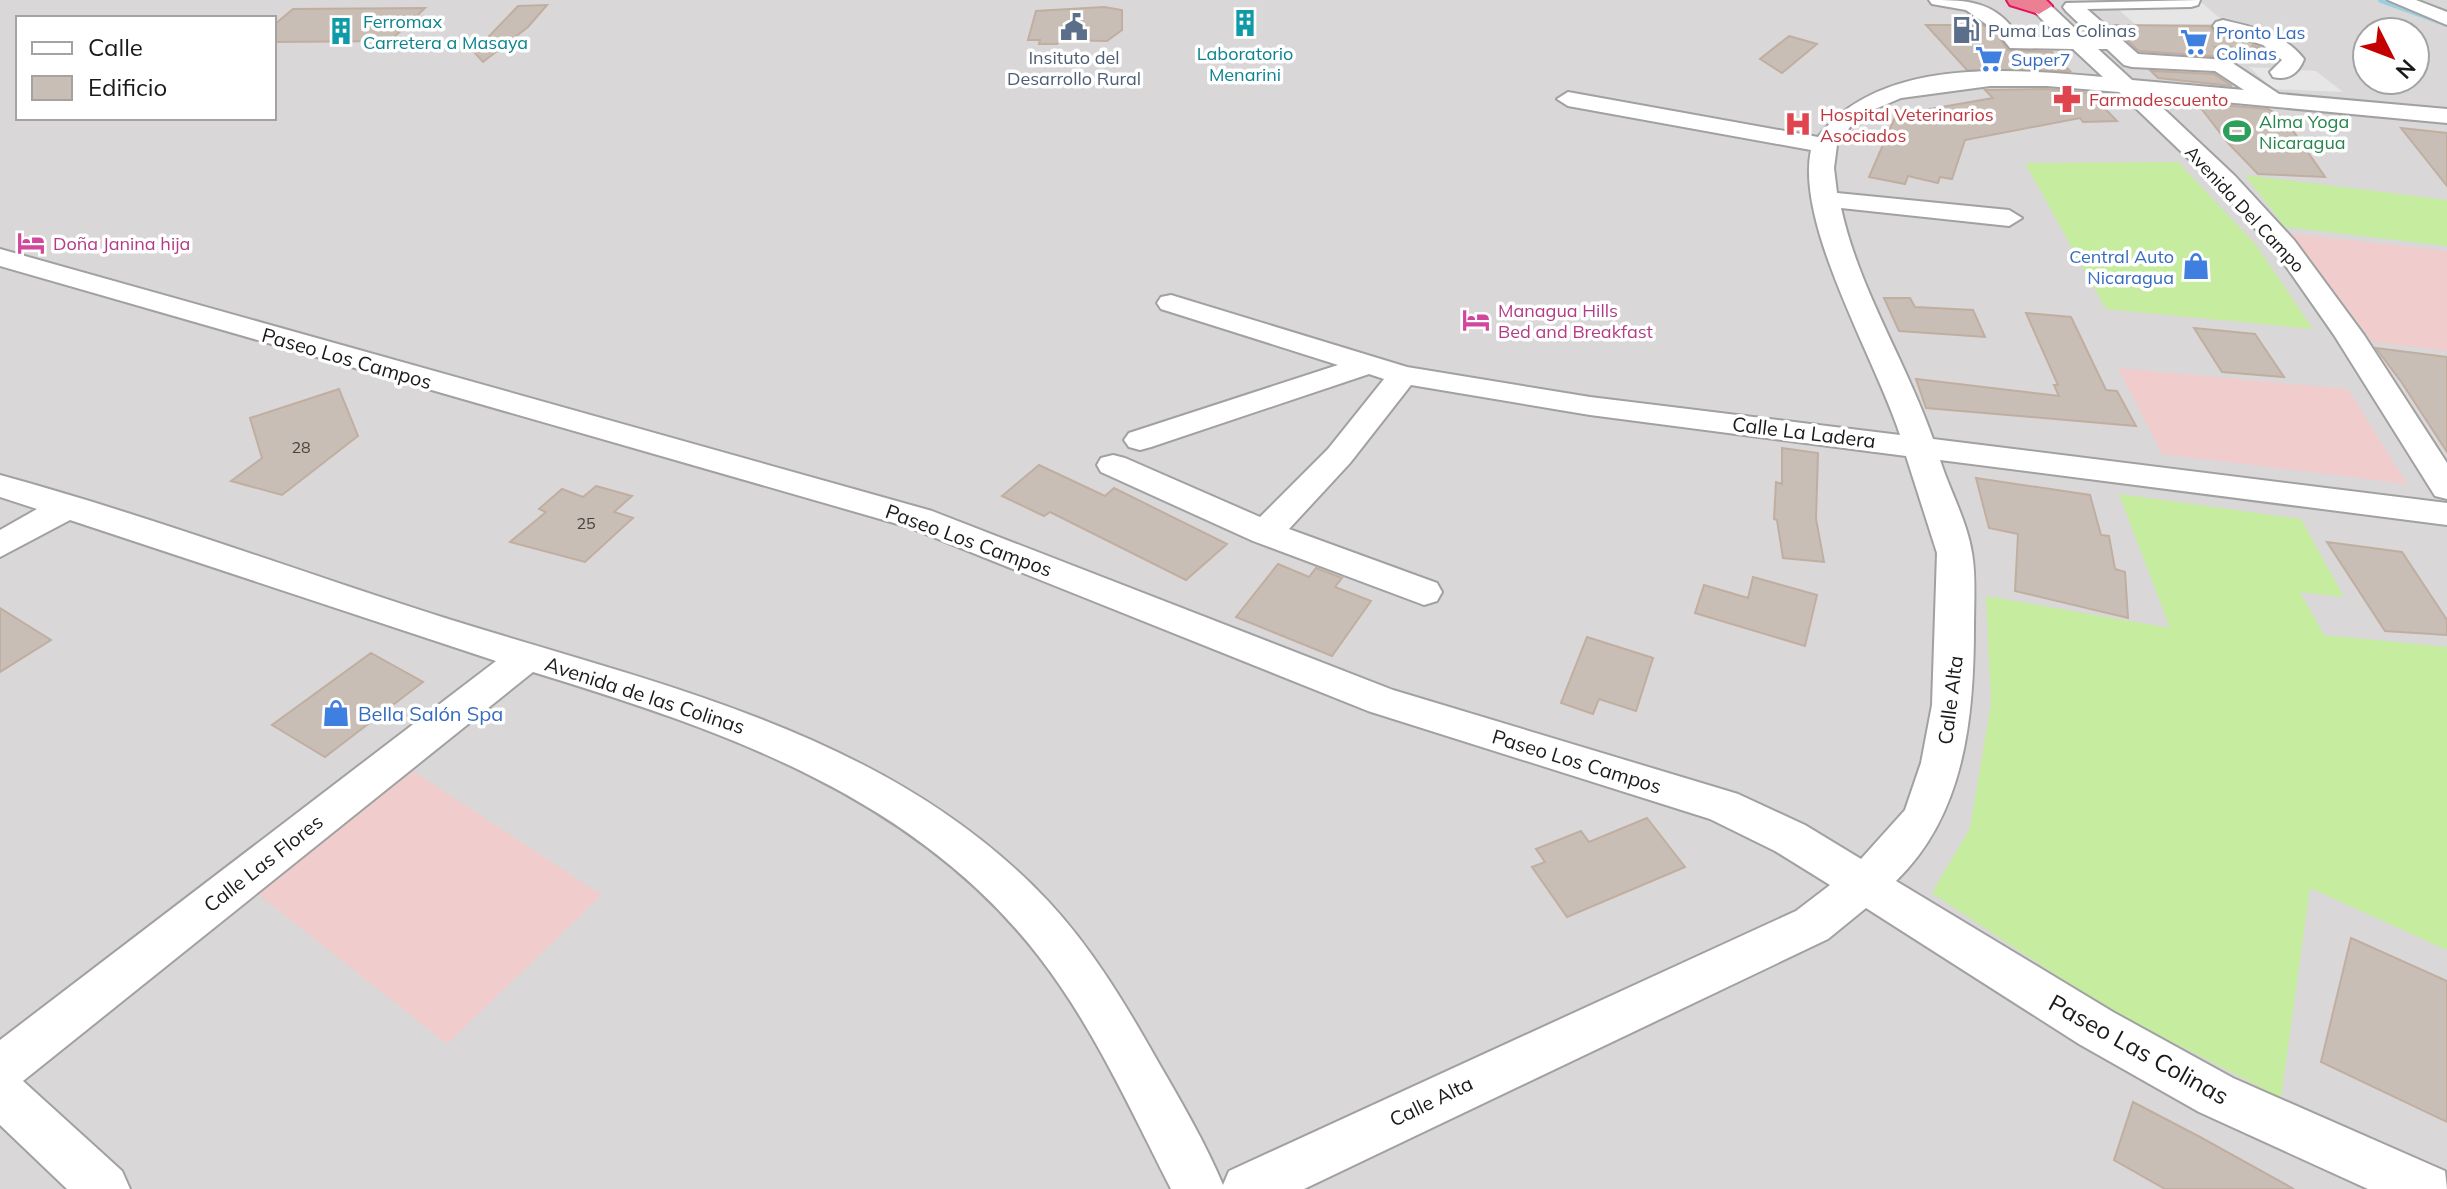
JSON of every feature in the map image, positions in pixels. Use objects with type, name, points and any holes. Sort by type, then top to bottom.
[{"type":"street","points":[[1939,0],[1977,6],[1990,12],[2018,43],[2113,43]]},
{"type":"street","points":[[2398,0],[2447,19]]},
{"type":"street","points":[[2273,99],[2220,65],[2132,60],[2073,7],[2088,1],[2190,1],[2321,103]]},
{"type":"street","name":"Avenida Del Campo","points":[[2039,5],[2211,170],[2282,243],[2334,307],[2447,488]]},
{"type":"street","points":[[2237,38],[2271,40],[2293,59],[2290,67],[2281,72]]},
{"type":"street","points":[[1568,99],[1824,145],[1848,117],[1872,102],[1948,82],[2047,79],[2447,116]]},
{"type":"street","name":"Calle Alta","points":[[1247,1189],[1812,925],[1865,883],[1923,818],[1942,764],[1957,651],[1955,549],[1901,393],[1857,301],[1834,242],[1822,172],[1824,145]]},
{"type":"street","points":[[1826,199],[2009,218]]},
{"type":"street","name":"Paseo Los Campos","points":[[0,257],[920,519],[1382,701],[1723,806],[1790,838],[1865,883]]},
{"type":"street","name":"Calle La Ladera","points":[[1171,303],[1388,369],[1590,406],[2447,514]]},
{"type":"street","points":[[1140,440],[1388,369]]},
{"type":"street","points":[[1265,533],[1339,456],[1388,369]]},
{"type":"street","points":[[1113,465],[1265,533],[1424,592]]},
{"type":"street","name":"Avenida de las Colinas","points":[[0,486],[527,657],[708,712],[881,789],[967,852],[1032,915],[1094,994],[1199,1189]]},
{"type":"street","points":[[0,545],[67,507]]},
{"type":"street","name":"Calle Las Flores","points":[[0,1069],[527,657]]},
{"type":"street","name":"Paseo Las Colinas","points":[[1865,883],[2096,1028],[2216,1095],[2427,1189]]},
{"type":"street","points":[[0,1092],[104,1189]]},
{"type":"shaded area","points":[[0,0],[2447,0],[2447,1189],[0,1189]]},
{"type":"shaded area","points":[[2111,3],[2202,3],[2227,24],[2135,24]]},
{"type":"shaded area","points":[[2249,67],[2316,71],[2343,92],[2273,89]]},
{"type":"shaded area","points":[[2288,233],[2447,251],[2447,351],[2373,342]]},
{"type":"shaded area","points":[[2118,368],[2348,389],[2407,484],[2162,454]]},
{"type":"shaded area","points":[[413,771],[602,895],[447,1044],[254,891]]},
{"type":"green space","points":[[2178,162],[2256,245],[2313,329],[2106,309],[2025,163]]},
{"type":"green space","points":[[2245,175],[2447,200],[2447,246],[2285,227]]},
{"type":"green space","points":[[2119,494],[2301,519],[2344,597],[2300,592],[2324,635],[2447,647],[2447,950],[2310,888],[2281,1098],[2103,1006],[1932,893],[1970,828],[1991,704],[1986,596],[2170,628]]},
{"type":"building","points":[[547,5],[528,27],[483,62],[474,52],[518,6]]},
{"type":"building","name":"Insituto del Desarrollo Rural","points":[[1104,7],[1122,10],[1122,30],[1107,41],[1061,40],[1057,44],[1039,44],[1040,40],[1028,40],[1036,11]]},
{"type":"building","name":"Ferromax Carretera a Masaya","points":[[425,8],[390,41],[276,42],[276,23],[293,9]]},
{"type":"building","points":[[1926,25],[1982,25],[1996,33],[2008,50],[2052,52],[2070,71],[1967,70]]},
{"type":"building","points":[[2110,25],[2210,26],[2215,33],[2261,48],[2215,47],[2226,57],[2139,51]]},
{"type":"building","points":[[1789,36],[1817,44],[1782,73],[1760,59]]},
{"type":"building","points":[[2151,71],[2214,74],[2232,86],[2158,78]]},
{"type":"building","points":[[2047,89],[2090,93],[2117,121],[2083,122],[2080,118],[1965,140],[1952,179],[1940,177],[1938,183],[1908,176],[1905,184],[1869,177],[1896,115],[1993,98],[1985,90]]},
{"type":"building","points":[[2197,103],[2268,109],[2285,119],[2325,177],[2258,174],[2228,143]]},
{"type":"building","points":[[2401,128],[2447,133],[2447,186]]},
{"type":"building","points":[[1884,298],[1910,298],[1915,307],[1973,310],[1985,337],[1899,331]]},
{"type":"building","points":[[2026,313],[2071,317],[2106,390],[2117,391],[2136,426],[1926,408],[1916,379],[2059,396],[2054,385],[2058,385]]},
{"type":"building","points":[[2194,328],[2255,334],[2284,377],[2222,372]]},
{"type":"building","points":[[2376,348],[2447,357],[2447,452],[2402,383]]},
{"type":"building","points":[[339,389],[358,436],[282,495],[231,481],[262,458],[250,418]]},
{"type":"building","points":[[1782,448],[1818,453],[1816,519],[1824,562],[1783,558],[1777,520],[1774,519],[1776,482],[1782,484]]},
{"type":"building","points":[[1039,465],[1105,496],[1114,488],[1227,544],[1186,580],[1050,512],[1044,516],[1002,496]]},
{"type":"building","points":[[1976,478],[2090,495],[2101,535],[2109,536],[2115,569],[2125,572],[2128,618],[2015,591],[2018,534],[1989,528]]},
{"type":"building","points":[[596,486],[632,496],[614,512],[633,518],[585,562],[510,542],[546,512],[539,509],[562,489],[583,497]]},
{"type":"building","points":[[2327,542],[2402,552],[2447,620],[2447,635],[2385,631]]},
{"type":"building","points":[[1278,564],[1309,577],[1316,568],[1342,578],[1335,587],[1371,601],[1332,656],[1236,617]]},
{"type":"building","points":[[1753,577],[1817,595],[1805,646],[1695,613],[1704,585],[1748,598]]},
{"type":"building","points":[[0,608],[51,640],[0,672]]},
{"type":"building","points":[[1587,637],[1653,658],[1636,711],[1599,699],[1593,714],[1561,703]]},
{"type":"building","points":[[371,653],[423,682],[325,757],[272,725]]},
{"type":"building","points":[[1647,818],[1685,867],[1567,917],[1532,867],[1545,862],[1536,849],[1581,831],[1589,842]]},
{"type":"building","points":[[2351,938],[2447,981],[2447,1122],[2321,1062]]},
{"type":"building","points":[[2133,1102],[2294,1189],[2165,1189],[2114,1160]]},
{"type":"waterway","points":[[2381,0],[2447,24]]},
{"type":"tunnel","points":[[2239,39],[2250,47]]},
{"type":"place","name":"Laboratorio Menarini","points":[[1245,23]]},
{"type":"place","name":"Insituto del Desarrollo Rural","points":[[1074,27]]},
{"type":"place","name":"Puma Las Colinas","points":[[1966,30]]},
{"type":"place","name":"Ferromax Carretera a Masaya","points":[[341,31]]},
{"type":"place","name":"Pronto Las Colinas","points":[[2194,42]]},
{"type":"place","name":"Super7","points":[[1989,59]]},
{"type":"place","name":"Farmadescuento","points":[[2067,99]]},
{"type":"place","name":"Hospital Veterinarios Asociados","points":[[1798,124]]},
{"type":"place","name":"Alma Yoga Nicaragua","points":[[2237,131]]},
{"type":"place","name":"Doña Janina hija","points":[[31,243]]},
{"type":"place","name":"Central Auto Nicaragua","points":[[2196,266]]},
{"type":"place","name":"Managua Hills Bed and Breakfast","points":[[1476,320]]},
{"type":"place","name":"Bella Salón Spa","points":[[336,713]]}]
